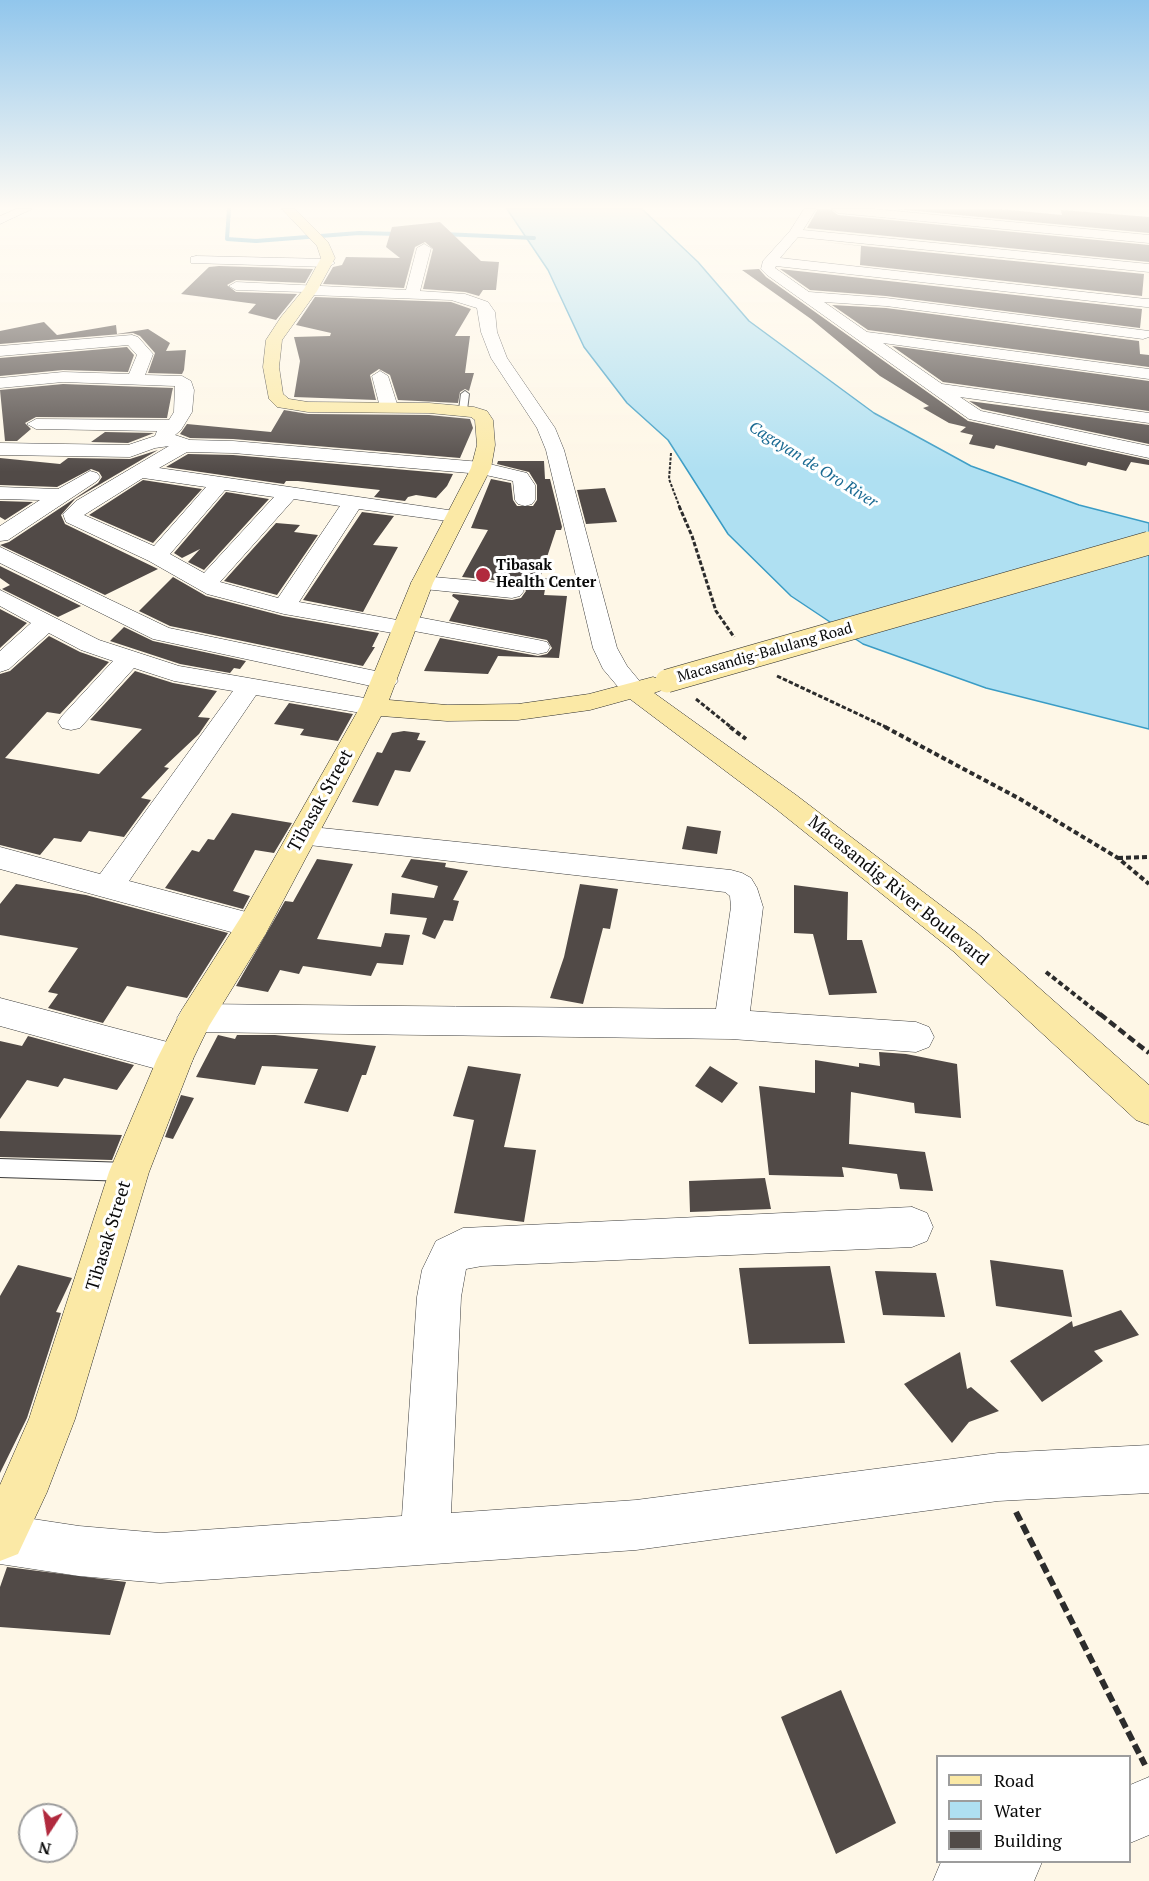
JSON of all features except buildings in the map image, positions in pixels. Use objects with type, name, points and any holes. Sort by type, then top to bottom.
[{"type":"street","name":"Tibasak Street","points":[[0,1537],[23,1492],[52,1419],[129,1172],[175,1059],[195,1018],[253,926],[379,694],[422,583],[481,468],[486,445],[484,420],[464,402],[389,407],[308,407],[283,403],[275,395],[271,367],[274,340],[286,320],[305,297]]},
{"type":"street","points":[[449,297],[465,298],[483,305],[487,312],[493,345],[546,428],[555,450],[605,648],[616,669],[634,690]]},
{"type":"street","points":[[810,297],[975,415],[1149,452]]},
{"type":"street","points":[[819,297],[886,302],[1143,334]]},
{"type":"street","points":[[1000,297],[1145,310]]},
{"type":"street","points":[[1044,297],[1145,310]]},
{"type":"street","points":[[1143,353],[1146,297]]},
{"type":"street","points":[[832,314],[867,318]]},
{"type":"street","points":[[861,335],[1149,374]]},
{"type":"street","points":[[0,351],[132,340],[145,354],[135,380]]},
{"type":"street","points":[[897,360],[932,365]]},
{"type":"street","points":[[380,376],[389,407]]},
{"type":"street","points":[[0,383],[63,377],[182,381],[185,390],[183,412],[175,437],[143,472],[83,505],[73,514],[74,518],[157,556],[206,584],[284,607],[538,647]]},
{"type":"street","points":[[937,388],[1149,418]]},
{"type":"street","points":[[36,424],[175,437],[233,447],[481,468],[520,477],[525,485],[525,500]]},
{"type":"street","points":[[0,536],[130,451],[175,437]]},
{"type":"street","points":[[0,449],[130,451]]},
{"type":"street","points":[[143,472],[455,516]]},
{"type":"street","points":[[157,556],[221,482]]},
{"type":"street","points":[[206,584],[290,491]]},
{"type":"street","points":[[0,493],[62,495]]},
{"type":"street","points":[[284,607],[354,501]]},
{"type":"street","name":"Macasandig-Balulang Road","points":[[379,694],[447,713],[518,712],[590,702],[1149,543]]},
{"type":"street","points":[[0,554],[162,634],[379,694]]},
{"type":"street","points":[[422,583],[512,591]]},
{"type":"street","points":[[0,597],[90,645],[174,673],[248,688],[379,694]]},
{"type":"street","points":[[0,664],[47,621]]},
{"type":"street","points":[[71,722],[128,659]]},
{"type":"street","points":[[107,888],[248,688]]},
{"type":"street","name":"Macasandig River Boulevard","points":[[634,690],[795,808],[965,942],[1149,1108]]},
{"type":"street","points":[[302,836],[731,881],[741,886],[746,896],[747,907],[731,1024]]},
{"type":"street","points":[[0,858],[253,926]]},
{"type":"street","points":[[0,1012],[175,1059]]},
{"type":"street","points":[[195,1018],[731,1024],[916,1036]]},
{"type":"street","points":[[425,1538],[439,1296],[443,1270],[451,1255],[463,1248],[482,1246],[912,1227]]},
{"type":"street","points":[[0,1537],[79,1551],[159,1558],[636,1525],[998,1477],[1149,1469]]},
{"type":"street","points":[[1131,1814],[1149,1806]]},
{"type":"street","points":[[963,1881],[1009,1863]]},
{"type":"lane","points":[[0,1168],[129,1172]]},
{"type":"path","points":[[671,453],[669,478],[675,497],[692,536],[716,611],[735,638]]},
{"type":"path","points":[[774,674],[869,718],[957,765],[1118,858],[1149,884]]},
{"type":"path","points":[[1118,858],[1149,857]]},
{"type":"path","points":[[998,1477],[1149,1773]]},
{"type":"water","name":"Cagayan de Oro River","points":[[561,297],[728,297],[749,321],[874,413],[971,466],[1079,505],[1149,523],[1149,729],[986,688],[863,644],[791,596],[728,534],[668,440],[627,403],[584,347]]},
{"type":"place","name":"Tibasak Health Center","points":[[483,575]]}]
